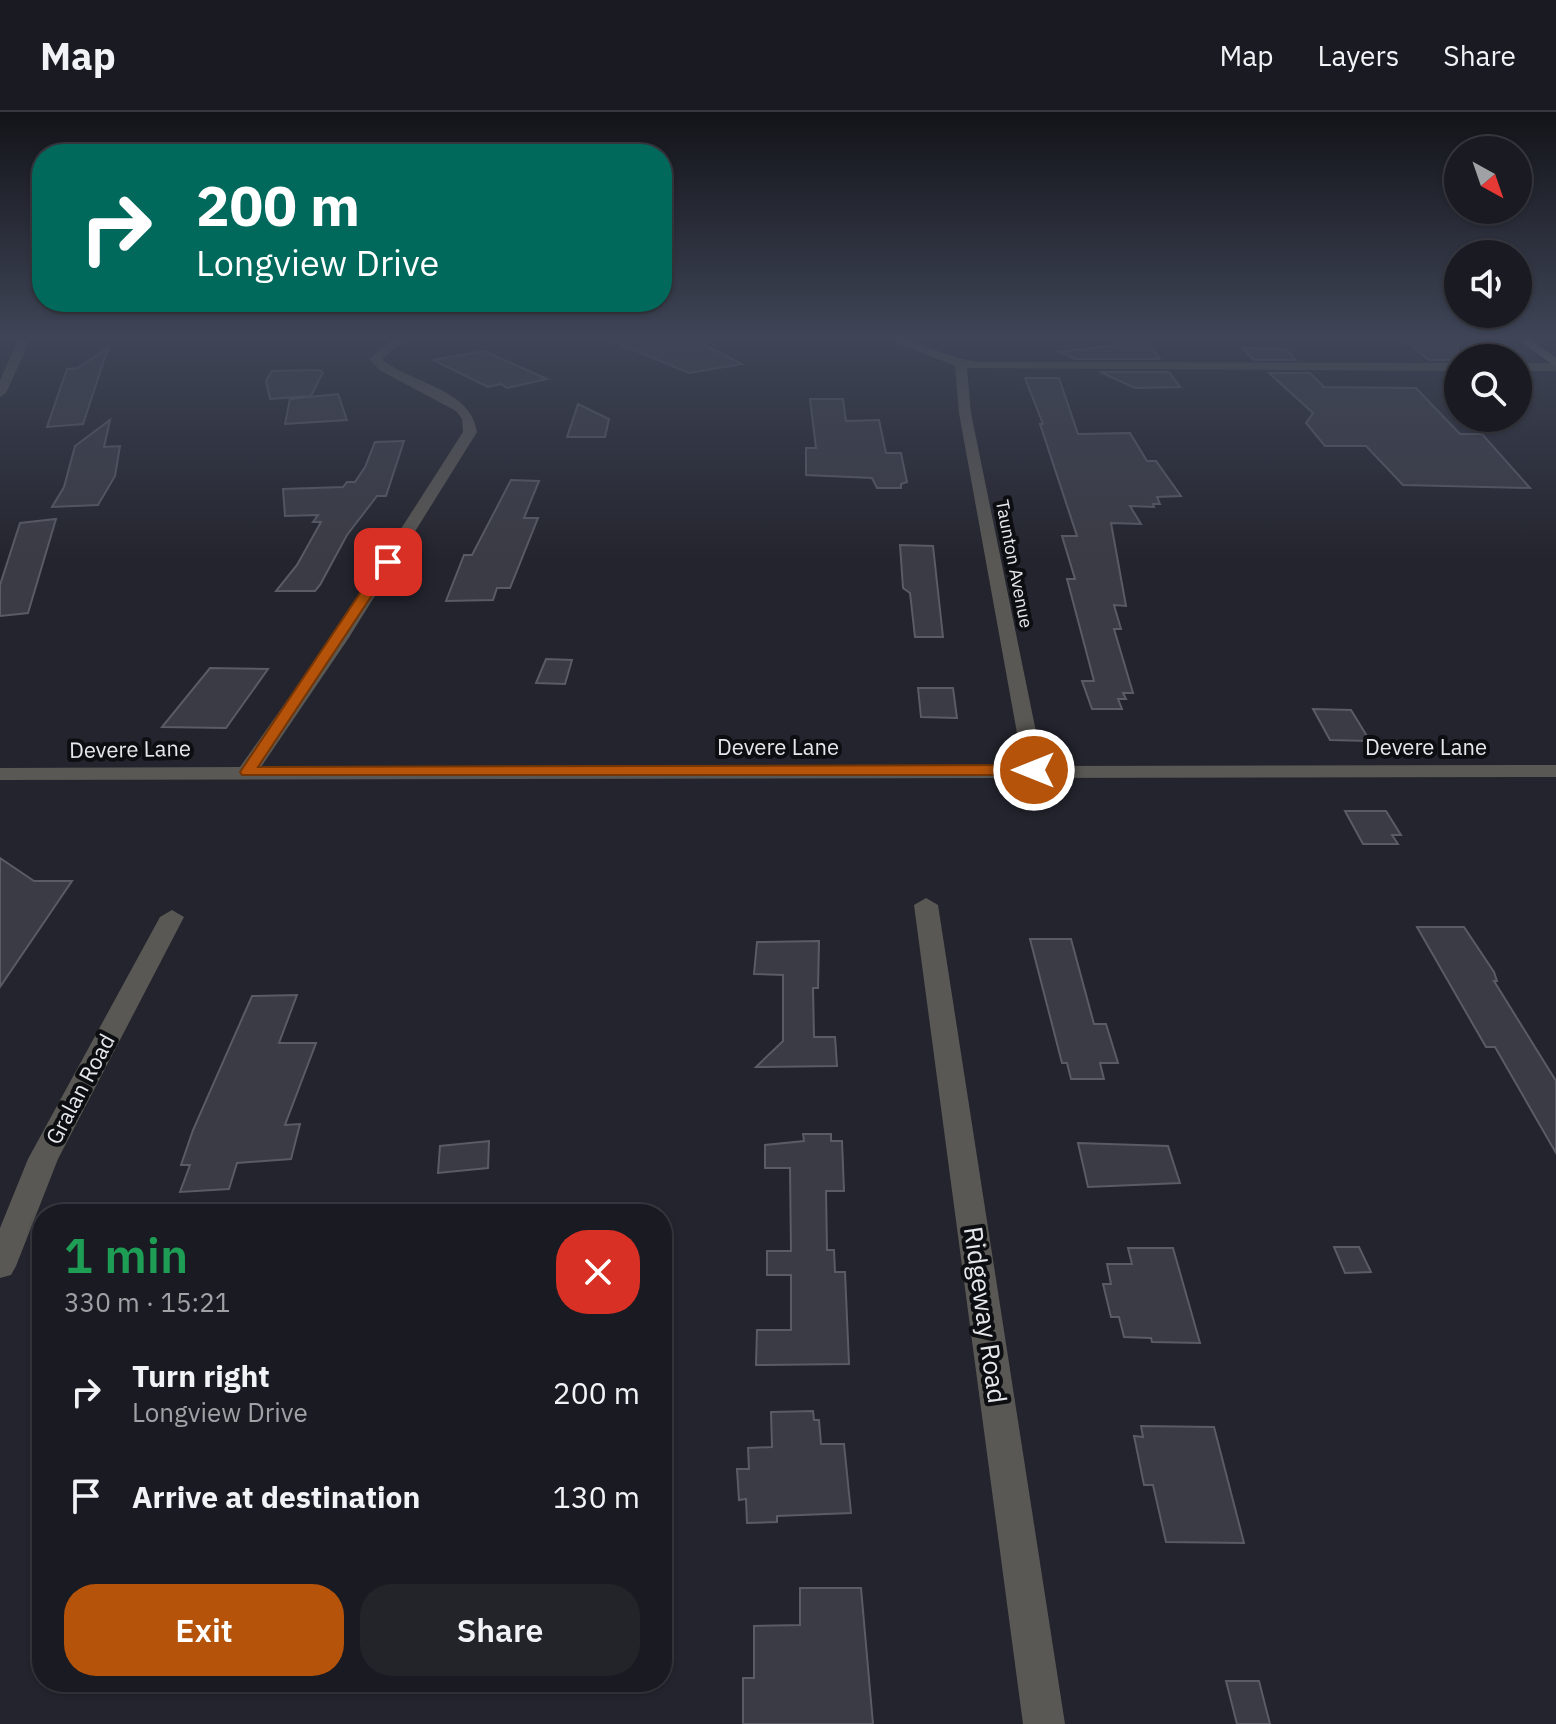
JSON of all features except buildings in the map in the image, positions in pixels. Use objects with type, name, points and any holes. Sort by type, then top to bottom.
[{"type":"street","points":[[247,772],[339,639],[470,432],[471,423],[466,411]]},
{"type":"street","name":"Taunton Avenue","points":[[965,411],[1034,770]]},
{"type":"street","name":"Devere Lane","points":[[0,774],[1556,771]]},
{"type":"street","name":"Ridgeway Road","points":[[926,905],[1044,1724]]},
{"type":"street","name":"Gralan Road","points":[[0,1266],[43,1159],[172,917]]},
{"type":"route","points":[[388,562],[247,772],[1034,770]]}]
